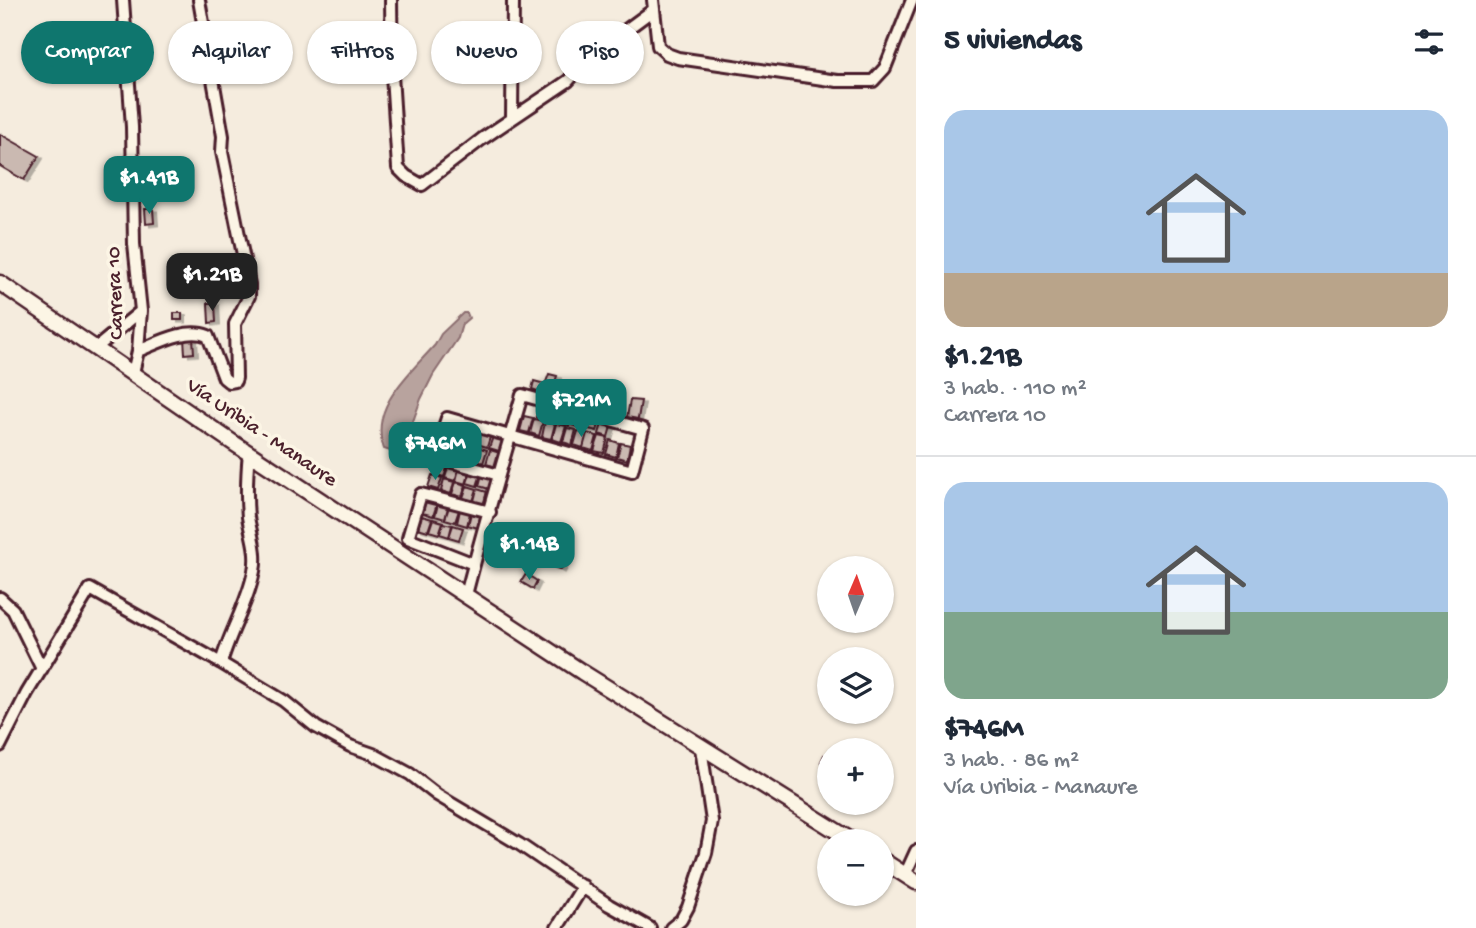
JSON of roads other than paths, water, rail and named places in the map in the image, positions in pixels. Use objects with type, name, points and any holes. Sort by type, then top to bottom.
[{"type":"main road","name":"Vía Uribia - Manaure","points":[[0,284],[466,595],[701,748],[746,772],[834,829]]},
{"type":"main road","points":[[894,867],[911,878]]},
{"type":"street","name":"Carrera 10","points":[[123,0],[132,127],[134,244],[141,311],[138,351],[133,373]]},
{"type":"street","points":[[138,351],[172,338],[200,333],[208,336],[224,378],[233,382],[236,379],[235,324],[248,296],[249,284],[222,152],[223,136],[199,0]]},
{"type":"street","points":[[391,0],[398,168],[422,185],[512,118],[568,81],[592,55],[653,5]]},
{"type":"street","points":[[512,118],[513,0]]},
{"type":"street","points":[[653,5],[659,46],[667,54],[677,58],[837,81],[873,81],[885,68],[912,0]]},
{"type":"street","points":[[96,348],[141,311]]},
{"type":"street","points":[[466,595],[499,474],[511,436],[522,396],[643,429],[632,471],[511,436],[447,418],[435,457],[499,474]]},
{"type":"street","points":[[221,663],[255,569],[255,546],[248,518],[249,452]]},
{"type":"street","points":[[474,564],[408,538],[421,495],[489,512]]},
{"type":"street","points":[[0,746],[27,693],[90,589],[284,701],[316,727],[410,774],[438,796],[650,928]]},
{"type":"street","points":[[0,597],[13,610],[42,669]]},
{"type":"street","points":[[671,928],[681,920],[688,907],[706,853],[712,821],[701,748]]},
{"type":"street","points":[[911,878],[916,851]]},
{"type":"street","points":[[557,928],[583,887]]}]
